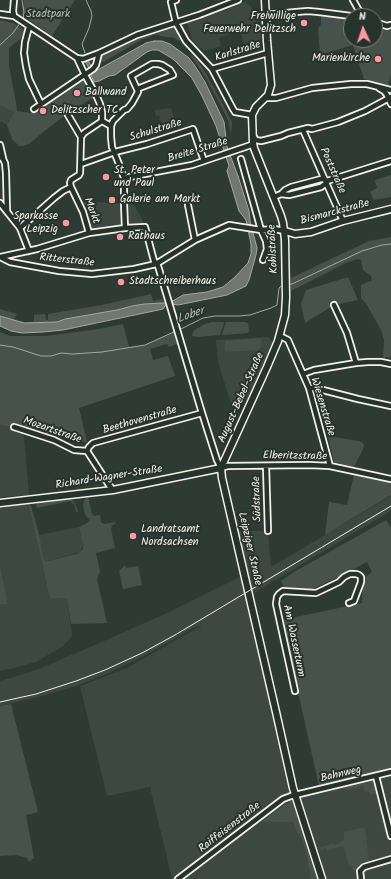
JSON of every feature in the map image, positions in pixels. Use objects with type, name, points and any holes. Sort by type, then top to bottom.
[{"type":"street","points":[[14,0],[14,16]]},
{"type":"street","points":[[176,0],[171,2],[178,30],[212,69],[235,112],[252,115],[254,110],[266,98],[271,85]]},
{"type":"street","points":[[0,14],[14,16],[77,58],[83,58],[99,53],[138,35],[176,23],[238,0]]},
{"type":"street","points":[[265,0],[271,85],[274,94],[279,96]]},
{"type":"street","points":[[265,15],[308,11],[343,15]]},
{"type":"street","points":[[29,26],[24,53],[30,79],[41,104]]},
{"type":"street","points":[[34,109],[92,70],[96,65],[99,53]]},
{"type":"street","name":"Karlstraße","points":[[212,69],[268,53]]},
{"type":"street","points":[[77,58],[100,104],[102,121]]},
{"type":"street","points":[[79,64],[83,58]]},
{"type":"street","points":[[126,228],[124,178],[112,147],[111,126],[113,121],[132,103],[138,92],[131,76],[152,64],[162,65],[170,70],[173,75],[137,89]]},
{"type":"street","points":[[266,98],[273,98],[320,87],[359,84],[367,84],[391,90]]},
{"type":"street","points":[[376,86],[384,91],[390,98],[391,104]]},
{"type":"street","points":[[253,136],[256,140],[261,141],[308,128],[312,129],[338,122],[390,98]]},
{"type":"street","points":[[68,115],[82,137]]},
{"type":"street","name":"Kohlstraße","points":[[252,115],[254,148],[274,197],[285,231],[286,297],[285,315],[280,336]]},
{"type":"street","points":[[102,121],[111,126]]},
{"type":"street","points":[[81,164],[82,137],[84,133],[102,121]]},
{"type":"street","name":"Schulstraße","points":[[81,164],[114,152],[147,144],[193,128],[204,161]]},
{"type":"street","name":"Poststraße","points":[[303,130],[327,181],[343,221]]},
{"type":"street","name":"Breite Straße","points":[[124,178],[178,168],[204,161],[253,143]]},
{"type":"street","points":[[0,145],[6,173],[7,211]]},
{"type":"street","points":[[241,159],[261,230],[267,245],[263,260]]},
{"type":"street","points":[[281,194],[289,195],[321,187],[327,181],[391,161]]},
{"type":"street","name":"Markt","points":[[81,164],[79,175],[71,180],[70,183],[83,212],[89,233],[145,227]]},
{"type":"street","points":[[274,197],[291,187],[321,179],[327,181]]},
{"type":"street","points":[[20,228],[54,198],[71,187]]},
{"type":"street","points":[[0,203],[20,228],[29,251]]},
{"type":"street","points":[[188,205],[195,240]]},
{"type":"street","name":"Bismarckstraße","points":[[285,231],[295,234],[304,234],[317,231],[343,221],[391,209]]},
{"type":"street","name":"Ritterstraße","points":[[0,258],[10,262],[59,272],[92,274],[134,269],[156,264],[195,240],[229,225],[261,230],[274,229],[285,231]]},
{"type":"street","name":"Leipziger Straße","points":[[145,227],[154,261],[158,266],[202,413],[221,468],[295,795],[322,879]]},
{"type":"street","points":[[0,258],[89,233]]},
{"type":"street","points":[[334,305],[347,333],[356,363]]},
{"type":"street","name":"Wiesenstraße","points":[[280,336],[288,340],[309,388],[330,466]]},
{"type":"street","name":"August-Bebel-Straße","points":[[221,468],[280,336]]},
{"type":"street","points":[[303,374],[314,370],[356,363],[377,362],[391,364]]},
{"type":"street","points":[[309,388],[315,388],[358,400],[391,406]]},
{"type":"street","name":"Beethovenstraße","points":[[87,451],[93,443],[202,413]]},
{"type":"street","name":"Mozartstraße","points":[[14,427],[54,440],[74,450],[87,451],[113,490]]},
{"type":"street","name":"Elberitzstraße","points":[[221,468],[228,466],[330,466],[391,479]]},
{"type":"street","name":"Südstraße","points":[[266,466],[268,531]]},
{"type":"street","name":"Richard-Wagner-Straße","points":[[0,503],[113,490],[221,468]]},
{"type":"street","name":"Am Wasserturm","points":[[295,691],[276,604],[277,596],[283,591],[316,593],[339,582],[350,574],[356,574],[361,577],[361,582],[354,601],[350,603]]},
{"type":"street","name":"Bahnweg","points":[[295,795],[391,772]]},
{"type":"street","points":[[376,776],[391,836]]},
{"type":"street","name":"Raiffeisenstraße","points":[[178,879],[277,803],[283,799],[295,795]]},
{"type":"street","points":[[361,879],[360,871],[364,866],[391,858]]},
{"type":"shaded area","points":[[246,1],[259,19],[261,45],[245,48],[240,31],[219,38],[221,46],[204,51],[193,42],[187,23],[227,10]]},
{"type":"shaded area","points":[[162,41],[170,44],[189,58],[205,82],[224,122],[227,147],[249,211],[257,248],[249,280],[246,286],[227,295],[178,305],[166,305],[163,309],[63,330],[22,333],[11,331],[0,326],[0,316],[24,323],[57,322],[65,319],[132,306],[171,302],[183,295],[207,292],[223,287],[248,263],[251,254],[251,244],[246,220],[239,211],[227,171],[229,166],[216,126],[192,78],[173,59],[158,50],[147,52],[115,75],[94,82],[91,75],[92,74],[85,61],[88,60],[94,72],[146,43]]},
{"type":"shaded area","points":[[0,103],[16,108],[7,125],[0,122]]},
{"type":"shaded area","points":[[171,108],[175,123],[162,127],[159,115],[156,116],[155,110]]},
{"type":"shaded area","points":[[78,201],[134,205],[145,227],[89,233]]},
{"type":"shaded area","points":[[268,337],[273,342],[248,399],[231,404],[218,362],[216,340]]},
{"type":"shaded area","points":[[0,425],[22,430],[24,436],[29,495],[0,497]]},
{"type":"shaded area","points":[[391,496],[391,511],[254,593],[253,591],[246,595],[292,801],[318,789],[391,773],[391,879],[172,879],[150,787],[107,796],[80,686],[127,668],[197,628],[202,627],[197,626],[144,656],[79,685],[0,706],[0,681],[41,668],[97,644],[165,614],[242,576],[244,584],[250,581],[238,531],[268,531],[271,567]]},
{"type":"shaded area","points":[[23,504],[29,506],[50,599],[67,598],[72,636],[63,646],[36,662],[0,671],[0,605],[8,604],[0,564],[0,507]]},
{"type":"shaded area","points":[[79,527],[83,546],[80,552],[48,561],[45,560],[43,557],[39,535]]},
{"type":"green space","name":"Stadtpark","points":[[24,0],[75,0],[52,36],[22,15]]},
{"type":"green space","points":[[321,15],[343,18],[343,48],[320,55],[318,29],[321,24]]},
{"type":"green space","points":[[0,20],[13,23],[26,31],[25,35],[9,48],[9,66],[17,111],[31,113],[77,83],[83,81],[85,81],[94,97],[68,113],[29,144],[23,146],[19,146],[12,139],[7,125],[14,112],[0,105]]},
{"type":"green space","points":[[174,26],[180,40],[179,41],[174,38],[160,36],[157,34],[141,40],[105,61],[101,62],[100,60],[101,55],[112,49],[139,37]]},
{"type":"green space","points":[[383,28],[391,31],[391,74],[388,85],[364,79],[354,48],[383,48]]},
{"type":"green space","points":[[189,53],[198,61],[227,112],[232,123],[231,134],[228,120],[222,108],[206,78]]},
{"type":"green space","points":[[391,175],[391,197],[374,200],[370,192],[377,188],[375,180]]},
{"type":"green space","points":[[391,237],[391,357],[386,357],[383,359],[384,340],[381,330],[367,305],[361,298],[361,285],[372,281],[371,276],[363,270],[361,260],[358,259],[348,262],[291,291],[291,278],[369,241]]},
{"type":"green space","points":[[348,277],[358,300],[334,305],[305,323],[301,304],[306,290]]},
{"type":"green space","points":[[151,294],[153,301],[162,299],[164,303],[132,306],[65,319],[57,322],[24,323],[0,316],[0,309],[17,314],[14,319],[24,322],[34,322],[34,315],[45,314],[46,320],[48,320],[48,314],[102,305]]},
{"type":"green space","points":[[212,322],[224,322],[220,335],[198,337],[192,336],[196,329]]},
{"type":"green space","points":[[226,322],[248,323],[249,331],[248,333],[223,335]]},
{"type":"green space","points":[[123,324],[129,347],[145,345],[175,331],[178,344],[169,347],[167,344],[150,349],[153,360],[168,356],[175,376],[79,408],[87,442],[0,425],[0,332],[10,336],[46,336],[99,329]]},
{"type":"green space","points":[[262,338],[261,347],[258,350],[225,352],[225,341]]},
{"type":"green space","points":[[328,436],[363,443],[363,449],[354,467],[334,462]]},
{"type":"green space","points":[[354,475],[391,483],[391,495],[325,535],[329,502],[347,505]]},
{"type":"green space","points":[[88,497],[92,514],[94,516],[100,515],[101,522],[104,524],[116,522],[111,529],[115,548],[96,553],[100,572],[97,579],[107,623],[71,624],[67,598],[50,599],[28,503],[31,506],[40,538],[43,557],[48,561],[76,554],[83,549],[79,527],[87,523],[90,519],[85,514],[83,505],[84,500]]},
{"type":"green space","points":[[69,499],[75,503],[78,512],[76,512],[74,503],[72,504],[71,501],[37,508],[36,505],[38,502]]},
{"type":"green space","points":[[386,520],[391,527],[391,769],[319,786],[282,620],[362,603],[364,578],[372,572],[367,562],[312,589],[284,587],[281,581],[294,572]]},
{"type":"green space","points":[[0,564],[8,604],[0,605]]},
{"type":"green space","points":[[125,565],[126,568],[138,566],[142,585],[123,589],[119,571]]},
{"type":"green space","points":[[11,704],[38,812],[26,815],[34,858],[29,862],[27,858],[16,855],[0,856],[0,706]]},
{"type":"green space","points":[[372,780],[375,784],[377,794],[370,795],[368,792],[364,791],[363,786],[347,790],[343,787],[343,785]]},
{"type":"green space","points":[[290,800],[293,803],[313,857],[317,879],[310,879],[302,838],[296,830],[293,822],[262,822],[284,805],[289,804]]},
{"type":"green space","points":[[365,827],[369,861],[358,865],[357,870],[353,871],[351,864],[349,865],[343,846],[327,851],[326,848],[321,850],[320,847],[333,843],[335,845],[344,840],[344,832]]},
{"type":"waterway","name":"Lober","points":[[22,0],[24,12],[23,19]]},
{"type":"waterway","points":[[85,53],[82,44],[89,28],[92,16],[86,0]]},
{"type":"waterway","name":"Lober","points":[[0,45],[13,33],[20,23]]},
{"type":"waterway","name":"Lober","points":[[288,284],[292,284],[362,251],[391,244]]},
{"type":"waterway","name":"Lober","points":[[179,330],[203,318],[215,316],[250,315],[271,308],[277,305],[279,288],[283,285]]},
{"type":"waterway","name":"Lober","points":[[0,345],[13,347],[41,356],[51,356],[61,353],[73,354],[102,352],[145,345],[176,331]]},
{"type":"railway","points":[[0,702],[36,694],[76,681],[142,653],[175,635],[391,506]]},
{"type":"place","name":"Freiwillige Feuerwehr Delitzsch","points":[[304,23]]},
{"type":"place","name":"Marienkirche","points":[[378,59]]},
{"type":"place","name":"Ballwand","points":[[77,93]]},
{"type":"place","name":"Delitzscher TC","points":[[43,111]]},
{"type":"place","name":"St. Peter und Paul","points":[[106,177]]},
{"type":"place","name":"Galerie am Markt","points":[[112,200]]},
{"type":"place","name":"Sparkasse Leipzig","points":[[66,223]]},
{"type":"place","name":"Rathaus","points":[[120,237]]},
{"type":"place","name":"Stadtschreiberhaus","points":[[121,282]]},
{"type":"place","name":"Landratsamt Nordsachsen","points":[[133,536]]}]
